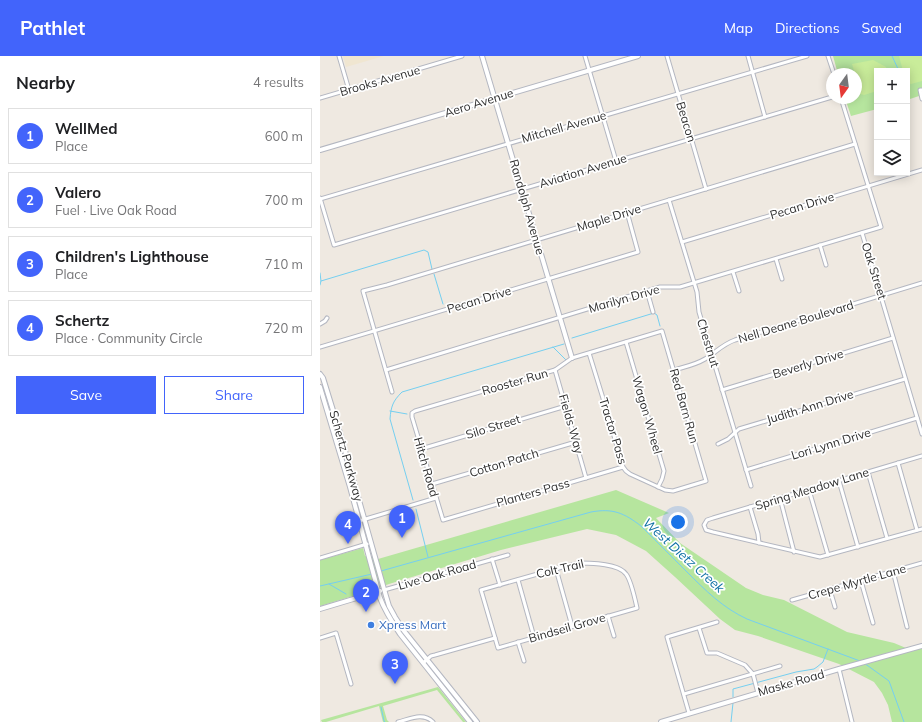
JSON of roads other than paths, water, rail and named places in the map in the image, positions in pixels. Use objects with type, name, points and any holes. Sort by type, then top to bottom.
[{"type":"street","points":[[339,56],[348,90]]},
{"type":"street","name":"Brooks Avenue","points":[[320,98],[462,56]]},
{"type":"street","name":"Randolph Avenue","points":[[482,56],[572,358]]},
{"type":"street","points":[[585,56],[616,161]]},
{"type":"street","name":"Aero Avenue","points":[[320,150],[638,56]]},
{"type":"street","name":"Beacon","points":[[667,56],[706,189]]},
{"type":"street","points":[[748,56],[765,117]]},
{"type":"street","name":"Mitchell Avenue","points":[[320,199],[807,56]]},
{"type":"street","points":[[828,56],[832,68]]},
{"type":"street","points":[[922,90],[920,90],[922,99]]},
{"type":"street","name":"Aviation Avenue","points":[[320,199],[334,245],[826,100]]},
{"type":"street","name":"Oak Street","points":[[843,104],[881,227],[862,233],[922,434]]},
{"type":"street","name":"Maple Drive","points":[[374,330],[363,292],[855,144]]},
{"type":"street","name":"Pecan Drive","points":[[682,242],[922,170]]},
{"type":"street","name":"Chestnut","points":[[669,200],[694,283],[697,295],[698,312],[751,486]]},
{"type":"street","name":"Pecan Drive","points":[[320,347],[638,252],[627,212]]},
{"type":"street","name":"Marilyn Drive","points":[[386,370],[660,287],[680,288],[862,233]]},
{"type":"street","points":[[820,246],[826,265]]},
{"type":"street","points":[[776,259],[782,280]]},
{"type":"street","points":[[733,272],[739,292]]},
{"type":"street","name":"Nell Deane Boulevard","points":[[674,370],[706,359],[728,343],[735,340],[922,283]]},
{"type":"street","points":[[647,291],[653,312]]},
{"type":"street","points":[[320,324],[327,318]]},
{"type":"street","points":[[374,330],[392,392]]},
{"type":"street","name":"Rooster Run","points":[[412,413],[555,370],[572,358],[662,331]]},
{"type":"street","name":"Red Barn Run","points":[[662,331],[706,481]]},
{"type":"street","name":"Beverly Drive","points":[[722,390],[894,338]]},
{"type":"street","name":"Wagon Wheel","points":[[626,342],[664,471],[658,487]]},
{"type":"street","name":"Tractor Pass","points":[[589,353],[623,467],[626,471],[665,490],[673,491],[706,481]]},
{"type":"street","name":"Fields Way","points":[[555,370],[586,478]]},
{"type":"street","name":"Schertz Parkway","points":[[320,374],[326,387],[355,485],[359,521],[384,608],[400,634],[470,722]]},
{"type":"street","name":"Judith Ann Drive","points":[[718,444],[728,439],[739,429],[905,379]]},
{"type":"street","points":[[320,388],[326,387]]},
{"type":"street","name":"Schertz Parkway","points":[[320,388],[350,487],[365,519],[389,606],[404,631],[476,722]]},
{"type":"street","points":[[325,403],[330,402]]},
{"type":"street","name":"Silo Street","points":[[421,449],[566,406]]},
{"type":"street","name":"Hitch Road","points":[[412,413],[421,449],[443,520]]},
{"type":"street","name":"Lori Lynn Drive","points":[[746,470],[917,418]]},
{"type":"street","points":[[335,434],[340,433]]},
{"type":"street","name":"Cotton Patch","points":[[432,484],[576,442]]},
{"type":"street","points":[[341,455],[346,454]]},
{"type":"street","name":"Spring Meadow Lane","points":[[759,543],[706,530],[704,525],[707,520],[713,518],[922,456]]},
{"type":"street","points":[[898,464],[917,530]]},
{"type":"street","name":"Planters Pass","points":[[443,520],[623,467]]},
{"type":"street","points":[[868,472],[887,538]]},
{"type":"street","points":[[839,481],[858,547]]},
{"type":"street","points":[[350,487],[355,485]]},
{"type":"street","points":[[809,490],[828,555]]},
{"type":"street","points":[[359,521],[436,498]]},
{"type":"street","points":[[780,498],[794,552]]},
{"type":"street","points":[[750,507],[758,534],[759,543],[817,557],[858,547],[922,528]]},
{"type":"street","points":[[320,558],[371,543]]},
{"type":"street","name":"Live Oak Road","points":[[320,609],[508,555]]},
{"type":"street","points":[[492,559],[500,585]]},
{"type":"street","name":"Crepe Myrtle Lane","points":[[792,600],[922,563]]},
{"type":"street","name":"Colt Trail","points":[[495,638],[481,590],[573,564],[605,564],[620,569],[628,577],[637,608]]},
{"type":"street","points":[[556,569],[572,626]]},
{"type":"street","points":[[892,571],[907,627]]},
{"type":"street","points":[[518,580],[534,637]]},
{"type":"street","points":[[861,580],[873,623]]},
{"type":"street","points":[[830,590],[835,607]]},
{"type":"street","name":"Bindseil Grove","points":[[495,638],[498,648],[637,608]]},
{"type":"street","points":[[608,616],[614,636]]},
{"type":"street","points":[[689,713],[667,637],[717,622]]},
{"type":"street","points":[[699,628],[707,653],[717,653],[745,665],[753,674],[758,693]]},
{"type":"street","points":[[320,638],[336,632],[351,684]]},
{"type":"street","points":[[424,663],[435,655],[495,638]]},
{"type":"street","points":[[518,642],[524,661]]},
{"type":"street","name":"Maske Road","points":[[661,722],[922,646]]},
{"type":"street","points":[[684,694],[780,666]]},
{"type":"street","points":[[839,669],[852,722]]},
{"type":"street","points":[[398,722],[422,716],[427,717],[433,722]]},
{"type":"waterway","points":[[892,56],[898,68]]},
{"type":"waterway","points":[[321,281],[424,250],[428,252],[432,269]]},
{"type":"waterway","points":[[320,273],[320,285]]},
{"type":"waterway","points":[[434,274],[443,304]]},
{"type":"waterway","points":[[572,338],[654,313],[657,315],[660,326]]},
{"type":"waterway","points":[[413,500],[390,419],[391,411],[396,398],[402,392],[564,344]]},
{"type":"waterway","points":[[553,347],[566,360]]},
{"type":"waterway","points":[[390,411],[407,414]]},
{"type":"waterway","points":[[416,509],[428,557]]},
{"type":"waterway","name":"West Dietz Creek","points":[[381,571],[591,512],[612,511],[624,515],[641,526],[708,592],[738,615],[860,661]]},
{"type":"waterway","name":"West Dietz Creek","points":[[320,586],[372,574]]},
{"type":"waterway","points":[[329,584],[346,594]]},
{"type":"waterway","points":[[733,697],[733,689],[796,672],[814,669],[823,662],[828,649]]},
{"type":"waterway","name":"West Dietz Creek","points":[[864,663],[889,681],[904,722]]},
{"type":"waterway","points":[[731,722],[733,703]]},
{"type":"waterway","points":[[381,707],[385,722]]},
{"type":"place","name":"WellMed","points":[[402,538]]},
{"type":"place","name":"Schertz","points":[[348,544]]},
{"type":"place","name":"Valero","points":[[366,612]]},
{"type":"place","name":"Xpress Mart","points":[[371,625]]},
{"type":"place","name":"Children's Lighthouse","points":[[395,684]]}]
